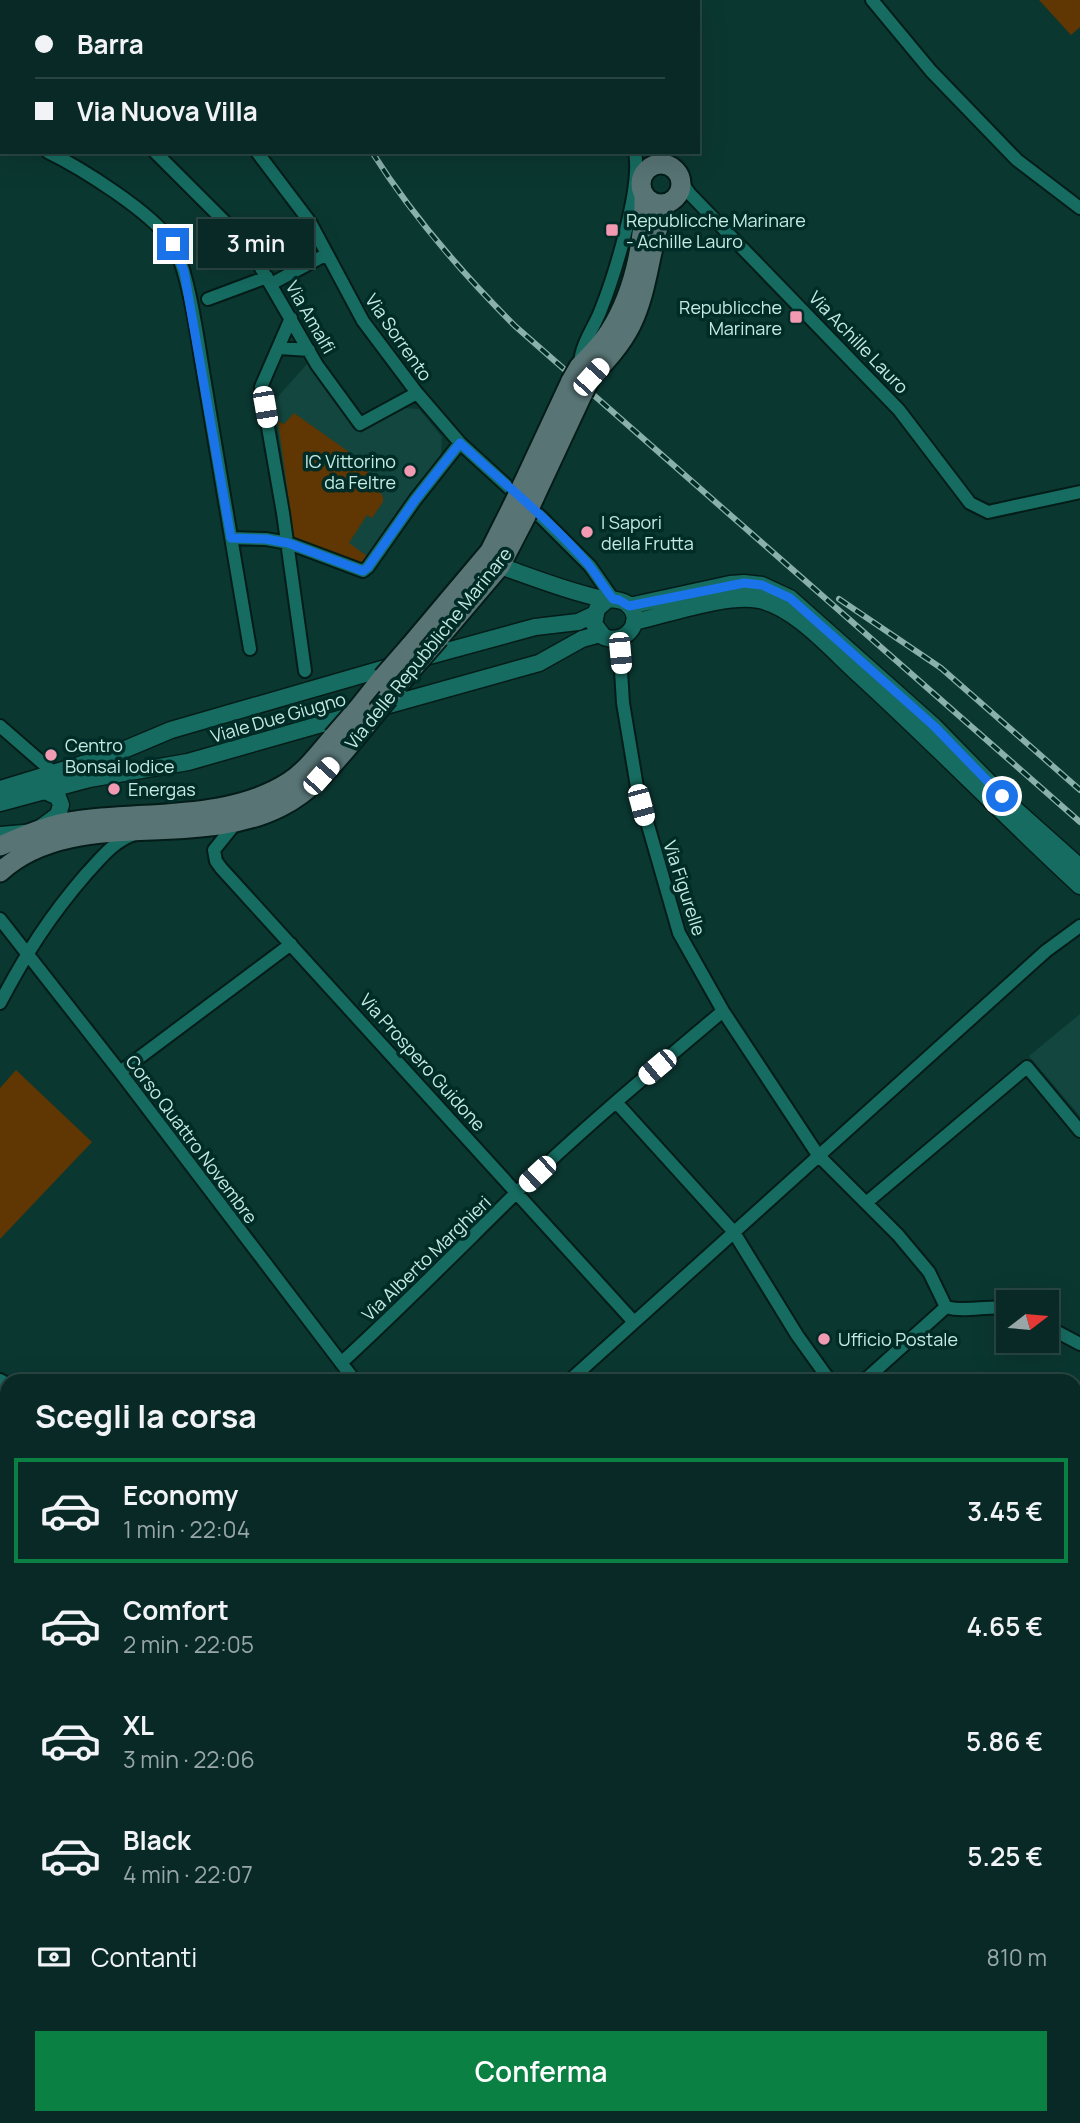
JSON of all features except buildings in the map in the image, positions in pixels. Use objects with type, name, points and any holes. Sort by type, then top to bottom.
[{"type":"main road","name":"Via delle Repubbliche Marinare","points":[[0,872],[19,857],[48,843],[81,836],[235,824],[267,813],[296,798],[321,776],[500,566],[581,379],[605,338],[629,287],[644,224],[641,179],[653,159],[677,168],[680,190],[670,202],[657,228],[632,324],[621,343],[581,379]]},
{"type":"main road","points":[[644,195],[654,203],[670,202]]},
{"type":"main road","name":"Via delle Repubbliche Marinare","points":[[0,846],[35,832],[75,821],[214,808],[251,800],[279,788],[296,776],[333,737],[527,505]]},
{"type":"street","points":[[872,0],[931,71],[1017,160],[1080,208]]},
{"type":"street","points":[[51,154],[122,198],[157,225],[173,244],[184,271],[250,649]]},
{"type":"street","name":"Via Amalfi","points":[[157,154],[243,238],[309,350],[360,424],[417,393]]},
{"type":"street","name":"Via Sorrento","points":[[259,154],[310,222],[363,321],[417,393],[460,443],[527,505]]},
{"type":"street","points":[[581,379],[580,355],[600,312],[630,214],[637,163],[635,154]]},
{"type":"street","name":"Via Achille Lauro","points":[[677,168],[696,201],[899,410],[970,503],[988,512],[1080,492]]},
{"type":"street","points":[[670,202],[696,201]]},
{"type":"street","points":[[208,299],[269,280],[327,254]]},
{"type":"street","points":[[291,318],[261,387],[288,543],[305,671]]},
{"type":"street","points":[[278,348],[309,350]]},
{"type":"street","points":[[231,538],[288,543],[363,571],[460,443]]},
{"type":"street","points":[[500,566],[601,603],[619,600],[631,614],[629,633],[619,639],[609,639],[600,634],[594,624],[601,603],[600,583],[590,566],[527,505]]},
{"type":"street","points":[[631,614],[744,583],[762,585],[790,598],[934,726],[1007,801],[1080,867]]},
{"type":"street","points":[[631,614],[733,599],[760,600],[780,607],[810,630],[925,734],[1008,819],[1080,886]]},
{"type":"street","name":"Viale Due Giugno","points":[[0,789],[109,756],[171,730],[535,627],[578,622],[601,603]]},
{"type":"street","name":"Viale Due Giugno","points":[[0,803],[89,779],[188,762],[516,670],[549,659],[582,639],[600,634]]},
{"type":"street","name":"Via Figurelle","points":[[619,639],[623,703],[631,760],[646,823],[679,933],[723,1011],[818,1156],[866,1203],[929,1272],[946,1307]]},
{"type":"street","points":[[0,726],[54,773]]},
{"type":"street","points":[[0,835],[35,832],[55,818],[60,810],[58,797],[45,791]]},
{"type":"street","name":"Via Prospero Guidone","points":[[235,824],[217,844],[214,850],[216,861],[633,1321]]},
{"type":"street","points":[[0,1003],[26,954],[49,919],[100,858],[115,844],[142,831]]},
{"type":"street","name":"Corso Quattro Novembre","points":[[0,919],[350,1374]]},
{"type":"street","points":[[576,1374],[1046,951],[1080,926]]},
{"type":"street","points":[[120,1072],[291,944]]},
{"type":"street","name":"Via Alberto Marghieri","points":[[341,1363],[444,1267],[517,1192],[616,1102],[723,1011]]},
{"type":"street","points":[[866,1203],[1027,1068],[1080,1131]]},
{"type":"street","points":[[616,1102],[733,1231],[797,1335],[825,1374]]},
{"type":"street","points":[[871,1374],[946,1307],[956,1310],[996,1306]]},
{"type":"street","points":[[1059,1333],[1080,1344]]},
{"type":"shaded area","points":[[1039,0],[1080,0],[1080,27],[1071,35]]},
{"type":"shaded area","points":[[308,363],[360,433],[403,408],[419,409],[442,437],[441,458],[365,566],[293,539],[274,401]]},
{"type":"shaded area","points":[[294,413],[356,457],[359,462],[365,459],[363,464],[383,497],[383,502],[372,518],[367,515],[349,543],[367,556],[361,564],[294,537],[278,421],[284,424]]},
{"type":"shaded area","points":[[1080,1014],[1080,1116],[1029,1056]]},
{"type":"shaded area","points":[[16,1070],[92,1142],[0,1239],[0,1088]]},
{"type":"railway","points":[[373,154],[439,243],[515,326],[1080,822]]},
{"type":"railway","points":[[839,599],[941,668],[1080,790]]},
{"type":"place","name":"Republicche Marinare - Achille Lauro","points":[[612,230]]},
{"type":"place","name":"Republicche Marinare","points":[[796,317]]},
{"type":"place","name":"IC Vittorino da Feltre","points":[[410,471]]},
{"type":"place","name":"I Sapori della Frutta","points":[[587,532]]},
{"type":"place","name":"Centro Bonsai Iodice","points":[[51,755]]},
{"type":"place","name":"Energas","points":[[114,789]]},
{"type":"place","name":"Ufficio Postale","points":[[824,1339]]},
{"type":"route","points":[[173,244],[184,271],[231,538],[288,543],[363,571],[460,443],[590,566],[613,599],[629,606],[744,583],[762,585],[790,598],[934,726],[1002,796]]}]
